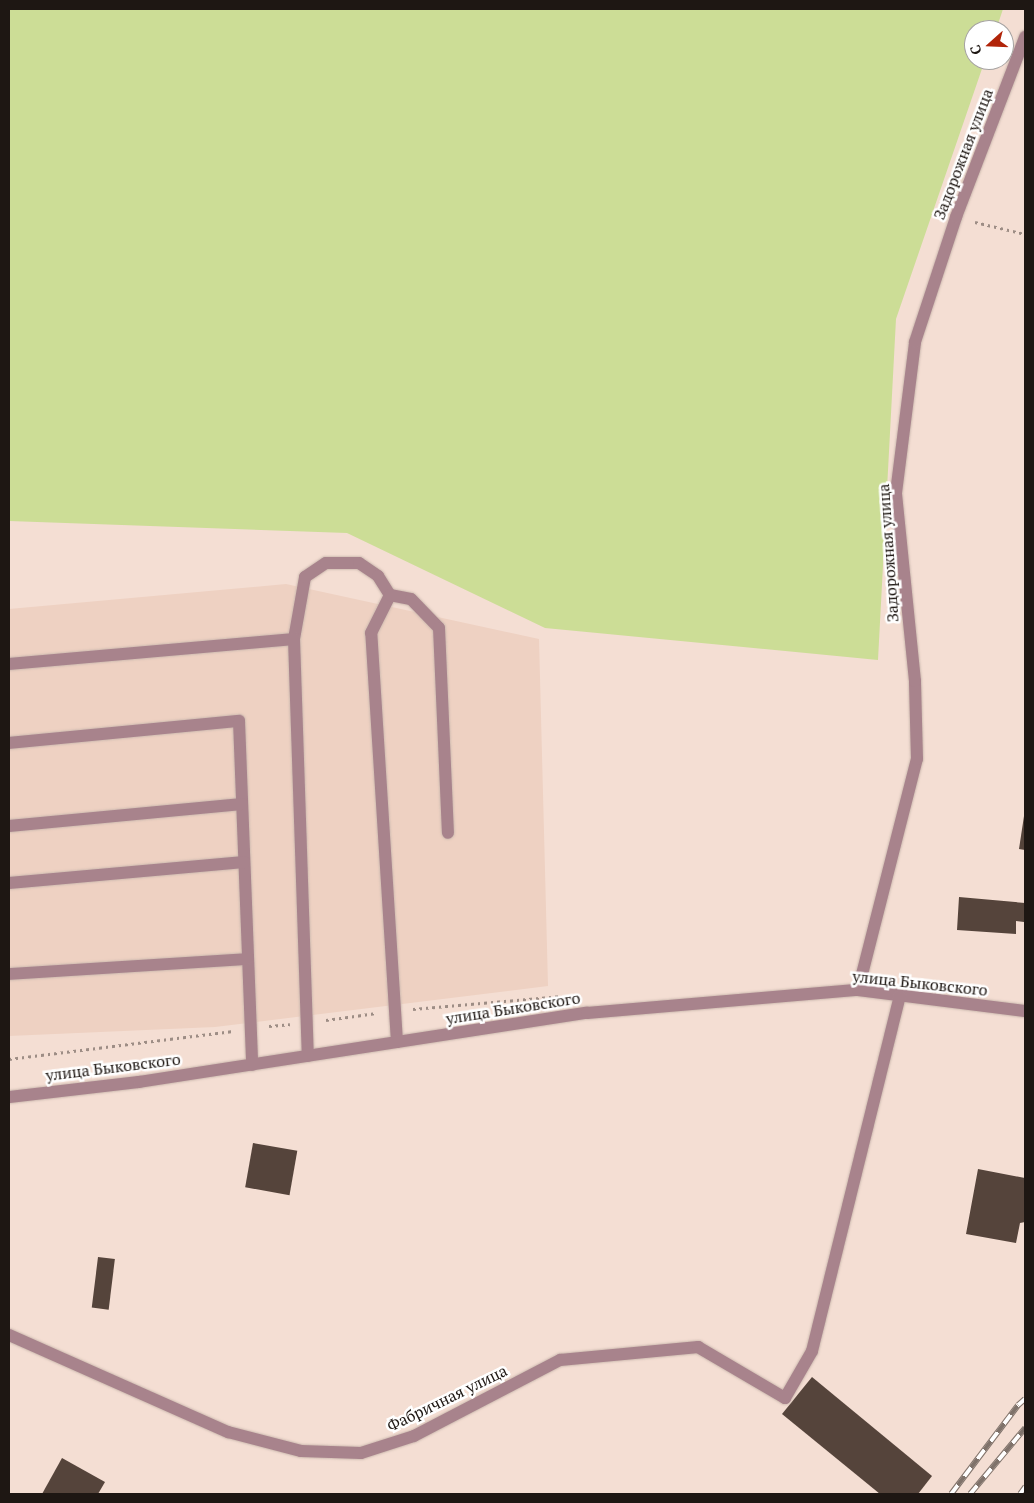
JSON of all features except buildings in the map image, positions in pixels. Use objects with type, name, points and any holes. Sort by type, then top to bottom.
[{"type":"street","name":"Задорожная улица","points":[[858,990],[917,759],[915,681],[896,493],[915,342],[956,217],[1025,37]]},
{"type":"street","points":[[308,1056],[294,639],[305,577],[326,564],[358,563],[378,576],[390,596]]},
{"type":"street","points":[[390,596],[411,598],[438,628],[448,833]]},
{"type":"street","points":[[390,596],[371,633],[397,1042]]},
{"type":"street","points":[[9,664],[294,639]]},
{"type":"street","points":[[9,743],[239,721],[252,1065]]},
{"type":"street","points":[[9,826],[242,804]]},
{"type":"street","points":[[9,883],[244,862]]},
{"type":"street","points":[[9,974],[248,959]]},
{"type":"street","name":"улица Быковского","points":[[9,1097],[139,1082],[588,1012],[858,990],[1025,1011]]},
{"type":"street","name":"Фабричная улица","points":[[9,1335],[228,1432],[301,1451],[361,1453],[414,1436],[560,1360],[698,1347],[785,1398],[812,1351],[900,996]]},
{"type":"path","points":[[956,217],[1025,234]]},
{"type":"path","points":[[9,1059],[394,1011],[571,995]]},
{"type":"shaded area","points":[[286,584],[539,639],[548,986],[215,1027],[9,1036],[9,609]]},
{"type":"green space","points":[[9,9],[1003,9],[999,20],[964,20],[964,70],[982,70],[896,319],[878,660],[545,628],[347,533],[9,521]]},
{"type":"railway","points":[[951,1494],[1018,1405],[1025,1399]]},
{"type":"railway","points":[[970,1494],[1025,1428]]},
{"type":"railway","points":[[1020,1494],[1025,1487]]}]
